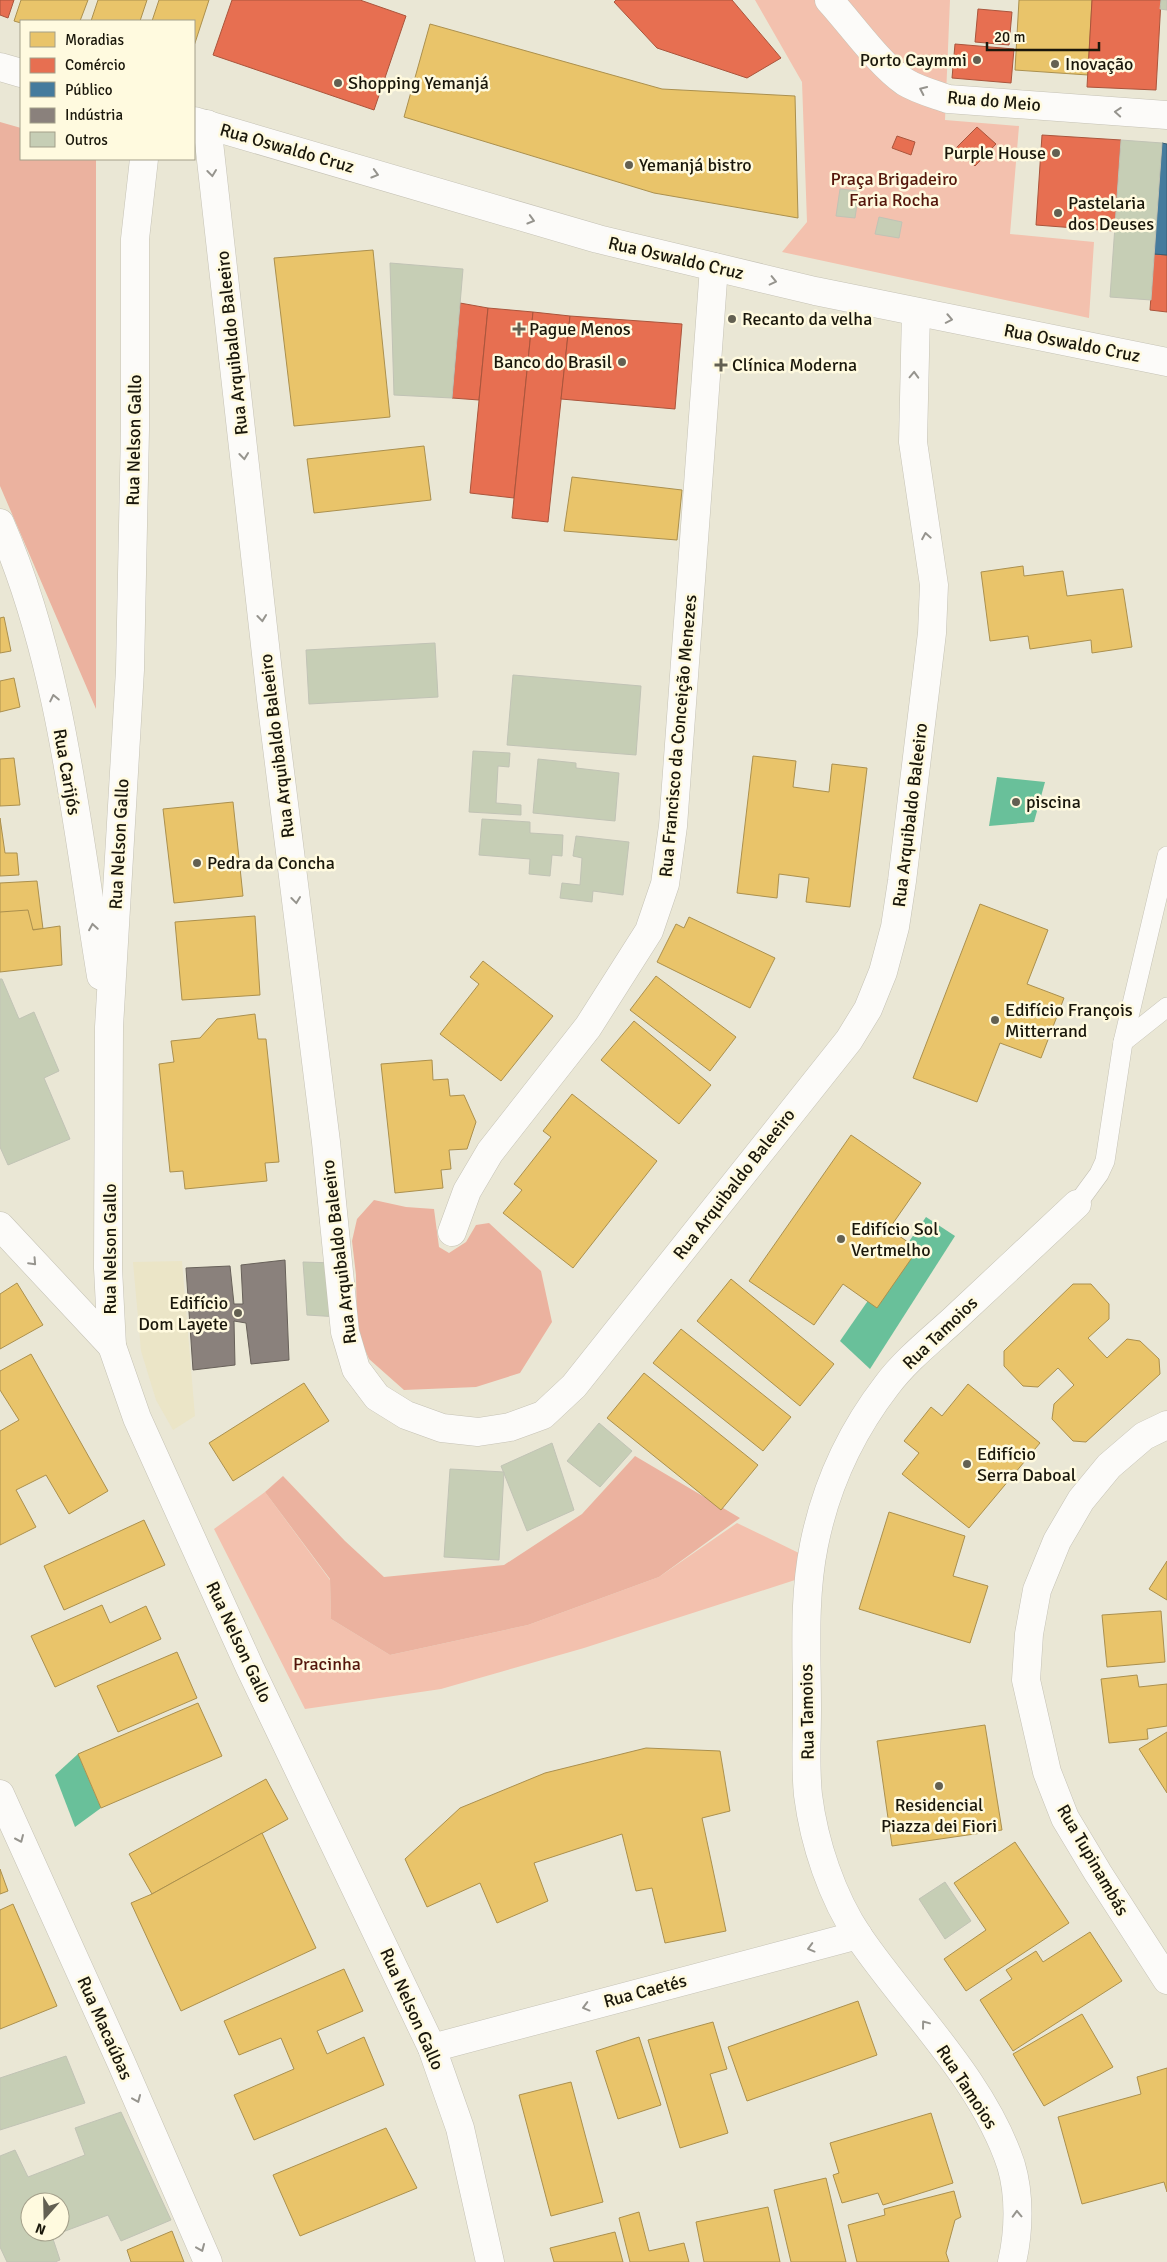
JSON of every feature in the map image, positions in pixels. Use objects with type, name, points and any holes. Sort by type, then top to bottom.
[{"type":"street","name":"Rua do Meio","points":[[829,0],[887,66],[905,82],[930,93],[948,99],[1167,115]]},
{"type":"street","points":[[0,67],[20,73]]},
{"type":"street","name":"Rua Oswaldo Cruz","points":[[200,123],[598,240],[916,312],[1167,362]]},
{"type":"street","name":"Rua Arquibaldo Baleeiro","points":[[200,123],[326,1142],[345,1332],[356,1369],[376,1397],[406,1415],[442,1428],[478,1432],[510,1427],[543,1415],[574,1386],[848,1040],[868,1009],[883,972],[896,918],[932,633],[934,584],[913,442],[916,312]]},
{"type":"street","name":"Rua Nelson Gallo","points":[[144,160],[135,239],[135,430],[130,670],[109,1027],[108,1268],[112,1346],[137,1418],[250,1668],[432,2048],[460,2128],[490,2262]]},
{"type":"street","name":"Rua Francisco da Conceição Menezes","points":[[452,1232],[467,1190],[490,1152],[588,1027],[644,940],[649,931],[665,884],[673,826],[714,267]]},
{"type":"street","name":"Rua Carijós","points":[[0,523],[38,629],[64,744],[109,1027]]},
{"type":"street","name":"Rua Tamoios","points":[[1012,2262],[1018,2238],[1016,2200],[1012,2168],[999,2135],[981,2102],[954,2063],[858,1935],[834,1892],[817,1836],[808,1795],[805,1616],[814,1546],[827,1494],[836,1468],[858,1428],[888,1383],[1077,1204]]},
{"type":"street","points":[[0,1226],[112,1346]]},
{"type":"street","name":"Rua Tupinambás","points":[[1167,1425],[1144,1436],[1109,1466],[1081,1500],[1057,1541],[1038,1590],[1029,1634],[1026,1680],[1047,1772],[1065,1818],[1167,1980]]},
{"type":"street","name":"Rua Macaúbas","points":[[0,1794],[121,2062],[208,2262]]},
{"type":"street","name":"Rua Caetés","points":[[432,2048],[858,1935]]},
{"type":"lane","points":[[1077,1204],[1099,1174],[1105,1161],[1124,1042],[1167,856]]},
{"type":"lane","points":[[1124,1042],[1167,1007]]},
{"type":"shaded area","points":[[0,122],[20,128],[20,160],[96,160],[96,709],[0,486]]},
{"type":"shaded area","name":"piscina","points":[[997,777],[1045,782],[1034,822],[989,826]]},
{"type":"shaded area","points":[[374,1200],[406,1207],[434,1209],[439,1247],[449,1253],[466,1242],[476,1225],[489,1223],[541,1271],[552,1322],[520,1373],[476,1387],[404,1390],[369,1359],[357,1331],[356,1275],[352,1241],[357,1219]]},
{"type":"shaded area","points":[[926,1217],[955,1236],[870,1369],[840,1341]]},
{"type":"shaded area","points":[[182,1261],[195,1416],[173,1430],[156,1400],[141,1351],[133,1262]]},
{"type":"shaded area","points":[[635,1456],[740,1518],[659,1577],[528,1625],[390,1655],[331,1619],[330,1579],[265,1492],[283,1476],[345,1541],[384,1577],[504,1565],[582,1514]]},
{"type":"shaded area","points":[[78,1754],[101,1808],[75,1827],[55,1775]]},
{"type":"green space","name":"Praça Brigadeiro Faria Rocha","points":[[755,0],[950,0],[945,120],[1019,126],[1010,234],[1094,242],[1089,318],[782,252],[807,222],[802,82]]},
{"type":"green space","name":"Pracinha","points":[[265,1492],[330,1580],[331,1619],[390,1655],[528,1625],[659,1577],[737,1523],[803,1555],[795,1580],[584,1648],[441,1689],[305,1709],[214,1529]]},
{"type":"building: Moradias","points":[[21,0],[88,0],[80,20],[20,20],[20,23],[14,21]]},
{"type":"building: Moradias","points":[[98,0],[147,0],[140,20],[91,20]]},
{"type":"building: Moradias","points":[[159,0],[209,0],[195,43],[195,20],[152,20]]},
{"type":"building: Moradias","points":[[1019,0],[1092,0],[1088,75],[1015,70]]},
{"type":"building: Moradias","points":[[430,24],[662,89],[795,96],[798,218],[654,193],[404,117]]},
{"type":"building: Moradias","points":[[373,250],[390,417],[294,426],[274,258]]},
{"type":"building: Moradias","points":[[424,446],[431,500],[314,513],[307,459]]},
{"type":"building: Moradias","points":[[572,477],[682,490],[677,540],[564,531]]},
{"type":"building: Moradias","points":[[1023,566],[1024,576],[1063,571],[1067,596],[1123,589],[1132,647],[1092,653],[1091,640],[1030,649],[1028,636],[990,641],[981,572]]},
{"type":"building: Moradias","points":[[4,617],[11,651],[0,653],[0,618]]},
{"type":"building: Moradias","points":[[14,678],[20,707],[0,712],[0,681]]},
{"type":"building: Moradias","points":[[753,756],[796,761],[793,787],[829,792],[832,764],[867,768],[850,907],[806,902],[809,878],[779,874],[777,898],[737,893]]},
{"type":"building: Moradias","points":[[14,758],[20,805],[0,806],[0,759]]},
{"type":"building: Moradias","points":[[233,802],[243,896],[174,903],[163,809]]},
{"type":"building: Moradias","points":[[0,818],[5,853],[17,853],[19,875],[0,876]]},
{"type":"building: Moradias","points":[[37,881],[43,929],[0,931],[0,883]]},
{"type":"building: Moradias","name":"Edifício François Mitterrand","points":[[980,904],[1048,930],[1027,984],[1064,998],[1041,1058],[1000,1043],[977,1102],[913,1078]]},
{"type":"building: Moradias","points":[[28,910],[33,930],[60,926],[62,965],[0,972],[0,912]]},
{"type":"building: Moradias","points":[[255,916],[260,995],[182,1000],[175,922]]},
{"type":"building: Moradias","points":[[689,917],[775,958],[750,1008],[657,962],[676,924],[684,928]]},
{"type":"building: Moradias","points":[[483,961],[553,1016],[501,1081],[440,1034],[479,984],[470,977]]},
{"type":"building: Moradias","points":[[656,976],[736,1037],[710,1071],[630,1010]]},
{"type":"building: Moradias","points":[[255,1014],[258,1039],[266,1039],[279,1162],[265,1163],[267,1181],[185,1189],[183,1171],[170,1172],[159,1064],[174,1062],[171,1041],[200,1038],[217,1019]]},
{"type":"building: Moradias","points":[[634,1021],[711,1085],[679,1124],[601,1060]]},
{"type":"building: Moradias","points":[[432,1060],[433,1080],[448,1079],[450,1096],[464,1095],[476,1122],[467,1149],[449,1150],[451,1169],[441,1170],[443,1188],[395,1193],[381,1064]]},
{"type":"building: Moradias","points":[[572,1094],[657,1161],[573,1268],[503,1213],[522,1190],[514,1184],[551,1137],[543,1131]]},
{"type":"building: Moradias","name":"Edifício Sol Vertmelho","points":[[851,1135],[921,1183],[889,1229],[918,1249],[877,1308],[843,1284],[814,1325],[749,1281]]},
{"type":"building: Moradias","points":[[731,1279],[834,1364],[800,1406],[697,1321]]},
{"type":"building: Moradias","points":[[17,1283],[43,1325],[0,1349],[0,1294]]},
{"type":"building: Moradias","points":[[1073,1284],[1091,1284],[1109,1304],[1109,1319],[1088,1338],[1107,1358],[1127,1339],[1140,1341],[1159,1359],[1160,1374],[1086,1442],[1073,1441],[1052,1419],[1054,1404],[1074,1385],[1058,1368],[1038,1387],[1023,1386],[1004,1366],[1004,1351]]},
{"type":"building: Moradias","points":[[681,1329],[791,1417],[763,1451],[653,1363]]},
{"type":"building: Moradias","points":[[31,1354],[108,1491],[69,1514],[46,1475],[16,1490],[36,1527],[0,1545],[0,1431],[19,1420],[0,1390],[0,1371]]},
{"type":"building: Moradias","points":[[644,1373],[758,1465],[721,1510],[607,1418]]},
{"type":"building: Moradias","points":[[304,1383],[329,1421],[233,1481],[209,1443]]},
{"type":"building: Moradias","name":"Edifício Serra Daboal","points":[[968,1384],[1040,1443],[969,1528],[902,1474],[919,1453],[904,1441],[931,1407],[942,1416]]},
{"type":"building: Moradias","points":[[889,1512],[965,1536],[953,1576],[988,1586],[970,1643],[859,1609]]},
{"type":"building: Moradias","points":[[144,1520],[165,1565],[64,1610],[44,1566]]},
{"type":"building: Moradias","points":[[1167,1561],[1167,1600],[1149,1589]]},
{"type":"building: Moradias","points":[[102,1605],[110,1623],[146,1606],[161,1639],[55,1687],[31,1636]]},
{"type":"building: Moradias","points":[[1161,1611],[1165,1662],[1107,1667],[1102,1615]]},
{"type":"building: Moradias","points":[[177,1652],[197,1698],[118,1732],[97,1686]]},
{"type":"building: Moradias","points":[[1137,1675],[1139,1687],[1167,1684],[1167,1726],[1147,1729],[1148,1739],[1109,1743],[1101,1679]]},
{"type":"building: Moradias","points":[[198,1703],[222,1756],[101,1808],[78,1754]]},
{"type":"building: Moradias","name":"Residencial Piazza dei Fiori","points":[[985,1725],[1002,1830],[892,1846],[877,1741]]},
{"type":"building: Moradias","points":[[1167,1732],[1167,1793],[1139,1749]]},
{"type":"building: Moradias","points":[[646,1748],[720,1751],[730,1811],[702,1818],[726,1931],[665,1943],[652,1888],[636,1891],[622,1834],[534,1863],[548,1901],[497,1923],[480,1883],[427,1907],[405,1859],[460,1808],[545,1773]]},
{"type":"building: Moradias","points":[[266,1779],[288,1819],[152,1894],[129,1854]]},
{"type":"building: Moradias","points":[[262,1833],[316,1948],[181,2011],[131,1903],[152,1894]]},
{"type":"building: Moradias","points":[[1015,1842],[1069,1923],[966,1991],[944,1959],[986,1930],[954,1883]]},
{"type":"building: Moradias","points":[[0,1869],[8,1891],[0,1894]]},
{"type":"building: Moradias","points":[[13,1904],[57,2006],[0,2029],[0,1910]]},
{"type":"building: Moradias","points":[[1090,1932],[1122,1981],[1013,2051],[980,2000],[1012,1979],[1006,1970],[1036,1951],[1043,1962]]},
{"type":"building: Moradias","points":[[344,1969],[363,2011],[317,2031],[327,2054],[364,2037],[384,2085],[254,2140],[234,2095],[294,2069],[281,2038],[239,2055],[224,2021]]},
{"type":"building: Moradias","points":[[858,2001],[877,2055],[747,2101],[728,2047]]},
{"type":"building: Moradias","points":[[1082,2014],[1113,2067],[1044,2106],[1013,2054]]},
{"type":"building: Moradias","points":[[713,2022],[727,2069],[710,2074],[728,2133],[680,2148],[648,2040]]},
{"type":"building: Moradias","points":[[639,2037],[661,2105],[618,2119],[596,2051]]},
{"type":"building: Moradias","points":[[1167,2068],[1167,2192],[1164,2182],[1082,2204],[1058,2117],[1141,2094],[1137,2077]]},
{"type":"building: Moradias","points":[[571,2082],[603,2202],[551,2216],[519,2095]]},
{"type":"building: Moradias","points":[[931,2113],[953,2183],[883,2205],[878,2193],[842,2203],[833,2175],[839,2173],[830,2143]]},
{"type":"building: Moradias","points":[[386,2128],[417,2188],[300,2236],[273,2175]]},
{"type":"building: Moradias","points":[[826,2178],[846,2262],[791,2262],[774,2190]]},
{"type":"building: Moradias","points":[[954,2191],[961,2217],[955,2220],[946,2253],[949,2262],[857,2262],[848,2225],[885,2215],[884,2209]]},
{"type":"building: Moradias","points":[[768,2207],[780,2262],[704,2262],[696,2222]]},
{"type":"building: Moradias","points":[[639,2212],[649,2251],[684,2243],[689,2262],[630,2262],[619,2218]]},
{"type":"building: Moradias","points":[[172,2231],[184,2262],[131,2262],[127,2250]]},
{"type":"building: Moradias","points":[[615,2232],[623,2262],[554,2262],[550,2248]]},
{"type":"building: Comércio","points":[[0,0],[14,0],[8,18],[0,15]]},
{"type":"building: Comércio","name":"Shopping Yemanjá","points":[[232,0],[360,0],[406,16],[374,110],[213,55]]},
{"type":"building: Comércio","points":[[616,0],[732,0],[781,58],[747,78],[657,48],[614,2]]},
{"type":"building: Comércio","points":[[1092,0],[1161,0],[1156,90],[1087,87]]},
{"type":"building: Comércio","points":[[978,9],[1012,12],[1009,45],[975,42]]},
{"type":"building: Comércio","points":[[955,44],[1014,49],[1011,83],[952,78]]},
{"type":"building: Comércio","points":[[977,127],[996,144],[975,166],[956,148]]},
{"type":"building: Comércio","points":[[1042,135],[1121,140],[1115,231],[1036,225]]},
{"type":"building: Comércio","points":[[897,136],[915,142],[911,155],[892,148]]},
{"type":"building: Comércio","points":[[1154,254],[1167,255],[1167,312],[1150,310]]},
{"type":"building: Comércio","points":[[460,303],[488,308],[479,400],[452,398]]},
{"type":"building: Comércio","points":[[488,308],[533,312],[514,498],[470,493]]},
{"type":"building: Comércio","points":[[533,312],[570,316],[548,522],[512,518]]},
{"type":"building: Comércio","name":"Banco do Brasil","points":[[570,316],[682,324],[675,409],[561,399]]},
{"type":"building: Público","points":[[1162,143],[1167,144],[1167,255],[1154,254]]},
{"type":"building: Indústria","name":"Edifício Dom Layete","points":[[285,1260],[289,1360],[251,1364],[246,1323],[234,1321],[235,1365],[193,1370],[186,1268],[230,1266],[234,1304],[243,1304],[241,1265]]},
{"type":"building: Outros","points":[[1161,0],[1167,0],[1167,10],[1160,9]]},
{"type":"building: Outros","points":[[1121,140],[1162,143],[1151,300],[1110,297]]},
{"type":"building: Outros","points":[[840,189],[859,191],[855,218],[836,216]]},
{"type":"building: Outros","points":[[879,217],[902,222],[899,238],[875,234]]},
{"type":"building: Outros","points":[[390,263],[463,269],[452,398],[394,395]]},
{"type":"building: Outros","points":[[435,643],[438,697],[309,704],[306,650]]},
{"type":"building: Outros","points":[[513,675],[641,686],[636,755],[507,745]]},
{"type":"building: Outros","points":[[473,751],[510,753],[509,767],[498,766],[496,803],[521,805],[521,815],[469,812]]},
{"type":"building: Outros","points":[[538,759],[576,763],[576,768],[619,773],[615,821],[533,813]]},
{"type":"building: Outros","points":[[482,819],[530,822],[530,833],[563,835],[562,856],[552,855],[550,876],[529,874],[530,859],[479,855]]},
{"type":"building: Outros","points":[[576,836],[629,842],[623,895],[593,891],[592,902],[560,898],[562,883],[580,885],[582,858],[573,856]]},
{"type":"building: Outros","points":[[0,979],[2,979],[19,1019],[34,1012],[59,1071],[44,1078],[70,1139],[8,1165],[0,1147]]},
{"type":"building: Outros","points":[[303,1262],[334,1263],[339,1317],[307,1315]]},
{"type":"building: Outros","points":[[599,1423],[632,1451],[600,1487],[567,1461]]},
{"type":"building: Outros","points":[[552,1443],[574,1510],[527,1531],[501,1466]]},
{"type":"building: Outros","points":[[450,1469],[504,1472],[499,1560],[444,1557]]},
{"type":"building: Outros","points":[[945,1882],[971,1921],[945,1939],[919,1899]]},
{"type":"building: Outros","points":[[66,2056],[85,2103],[0,2130],[0,2078]]},
{"type":"building: Outros","points":[[121,2112],[171,2220],[121,2241],[108,2215],[70,2229],[70,2192],[20,2192],[20,2242],[54,2242],[60,2260],[55,2262],[7,2262],[0,2247],[0,2156],[15,2150],[28,2177],[85,2155],[75,2128]]},
{"type":"place","name":"Porto Caymmi","points":[[977,60]]},
{"type":"place","name":"Inovação","points":[[1055,64]]},
{"type":"place","name":"Shopping Yemanjá","points":[[338,83]]},
{"type":"place","name":"Purple House","points":[[1056,153]]},
{"type":"place","name":"Yemanjá bistro","points":[[629,165]]},
{"type":"place","name":"Pastelaria dos Deuses","points":[[1058,213]]},
{"type":"place","name":"Recanto da velha","points":[[732,319]]},
{"type":"place","name":"Pague Menos","points":[[519,329]]},
{"type":"place","name":"Banco do Brasil","points":[[622,362]]},
{"type":"place","name":"Clínica Moderna","points":[[721,365]]},
{"type":"place","name":"piscina","points":[[1016,802]]},
{"type":"place","name":"Pedra da Concha","points":[[197,863]]},
{"type":"place","name":"Edifício François Mitterrand","points":[[995,1020]]},
{"type":"place","name":"Edifício Sol Vertmelho","points":[[841,1239]]},
{"type":"place","name":"Edifício Dom Layete","points":[[238,1313]]},
{"type":"place","name":"Edifício Serra Daboal","points":[[967,1464]]},
{"type":"place","name":"Residencial Piazza dei Fiori","points":[[939,1786]]}]
